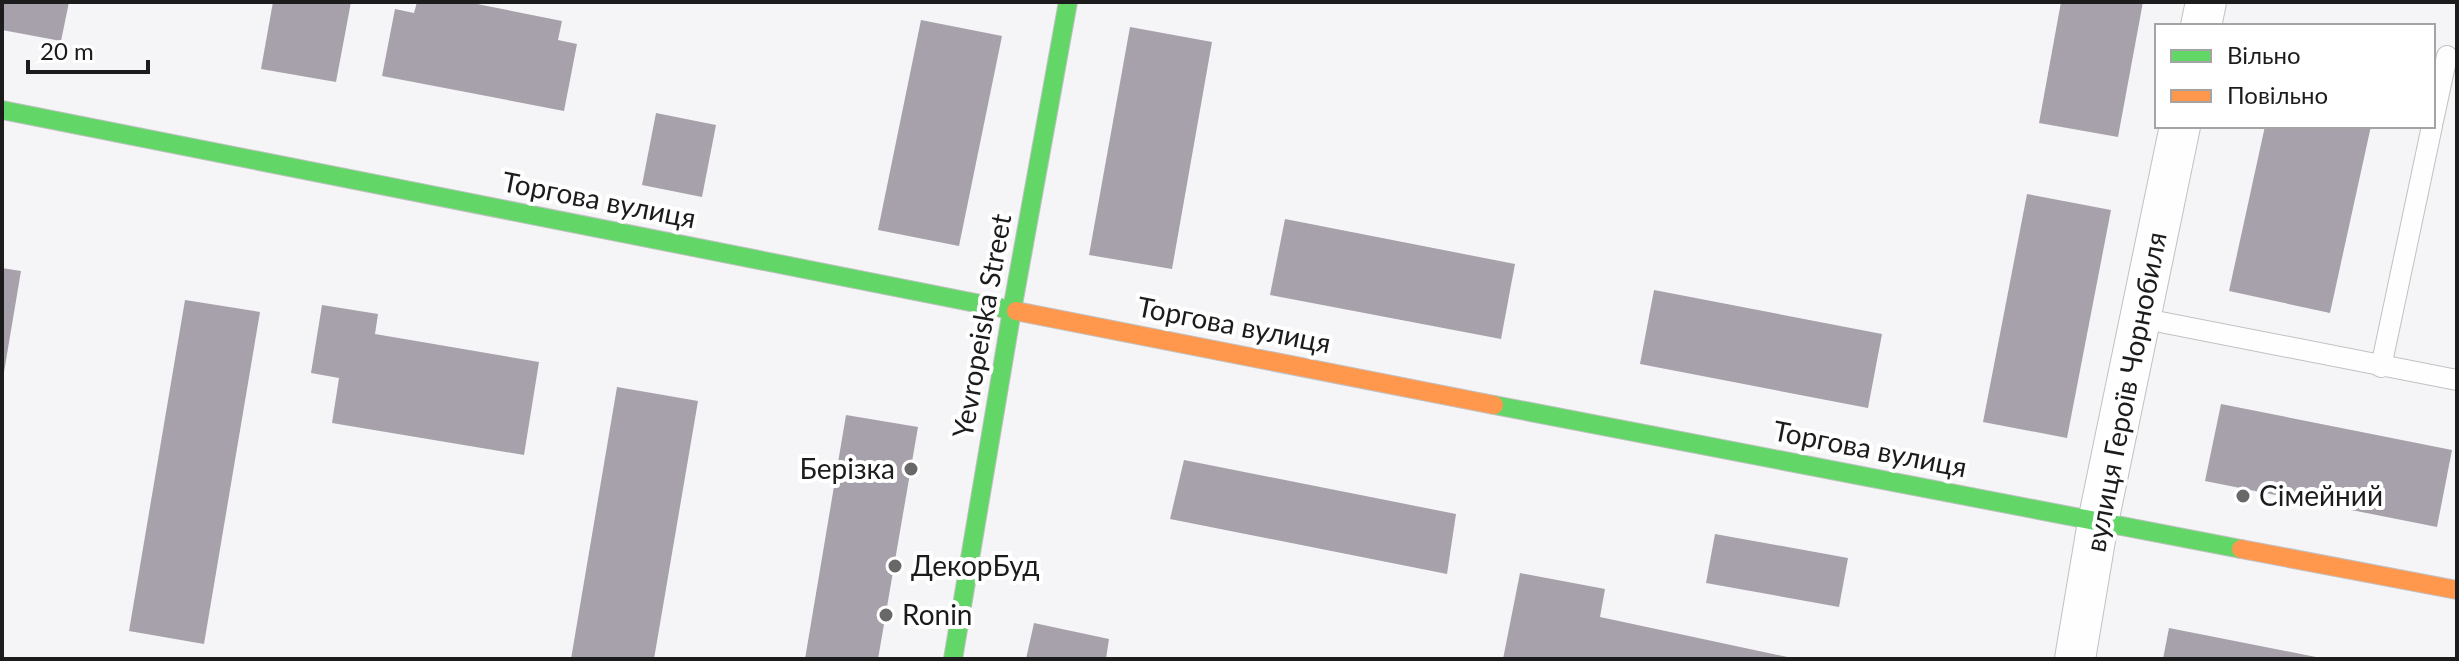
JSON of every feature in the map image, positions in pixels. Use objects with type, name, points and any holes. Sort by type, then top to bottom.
[{"type":"street","name":"Yevropeiska Street","points":[[953,659],[1068,2]]},
{"type":"street","points":[[2201,24],[2206,2]]},
{"type":"street","name":"Торгова вулиця","points":[[2,110],[1012,310],[2457,590]]},
{"type":"street","name":"вулиця Героїв Чорнобиля","points":[[2075,659],[2098,522],[2180,128]]},
{"type":"lane","points":[[2435,110],[2447,56]]},
{"type":"lane","points":[[2381,367],[2431,128]]},
{"type":"lane","points":[[2140,318],[2457,380]]},
{"type":"building","points":[[2,2],[69,2],[61,41],[2,30]]},
{"type":"building","points":[[273,2],[351,2],[336,82],[261,69]]},
{"type":"building","points":[[417,2],[467,2],[562,21],[558,40],[577,44],[564,111],[382,76],[395,9],[414,13]]},
{"type":"building","points":[[2061,2],[2143,2],[2118,137],[2039,123]]},
{"type":"building","points":[[921,20],[1002,36],[959,246],[878,230]]},
{"type":"building","points":[[1130,27],[1212,42],[1172,269],[1089,255]]},
{"type":"building","points":[[656,113],[716,125],[702,197],[642,185]]},
{"type":"building","points":[[2265,128],[2371,128],[2330,313],[2229,291]]},
{"type":"building","points":[[2027,194],[2111,210],[2067,438],[1983,422]]},
{"type":"building","points":[[1285,219],[1515,264],[1501,339],[1270,295]]},
{"type":"building","points":[[2,268],[21,271],[4,372],[2,372]]},
{"type":"building","points":[[1654,290],[1882,334],[1868,408],[1640,364]]},
{"type":"building","points":[[185,300],[260,312],[204,644],[129,631]]},
{"type":"building","points":[[322,305],[378,314],[375,334],[539,362],[524,455],[332,423],[339,378],[311,373]]},
{"type":"building","points":[[617,387],[698,401],[654,659],[571,659]]},
{"type":"building","points":[[2221,404],[2452,450],[2437,527],[2205,481]]},
{"type":"building","points":[[846,415],[918,427],[878,659],[805,659]]},
{"type":"building","points":[[1184,460],[1456,514],[1447,574],[1170,519]]},
{"type":"building","points":[[1715,534],[1848,558],[1839,607],[1706,583]]},
{"type":"building","points":[[1520,573],[1605,589],[1600,617],[1797,659],[1503,659]]},
{"type":"building","points":[[1034,623],[1109,639],[1106,659],[1026,659]]},
{"type":"building","points":[[2169,628],[2321,658],[2321,659],[2163,659]]},
{"type":"traffic: fast","points":[[953,659],[1068,2]]},
{"type":"traffic: fast","points":[[2,110],[1016,311]]},
{"type":"traffic: fast","points":[[1494,405],[2241,549]]},
{"type":"traffic: slow","points":[[1016,311],[1494,405]]},
{"type":"traffic: slow","points":[[2241,549],[2457,590]]},
{"type":"place","name":"Берізка","points":[[911,469]]},
{"type":"place","name":"Сімейний","points":[[2243,496]]},
{"type":"place","name":"ДекорБуд","points":[[895,566]]},
{"type":"place","name":"Ronin","points":[[886,615]]}]
